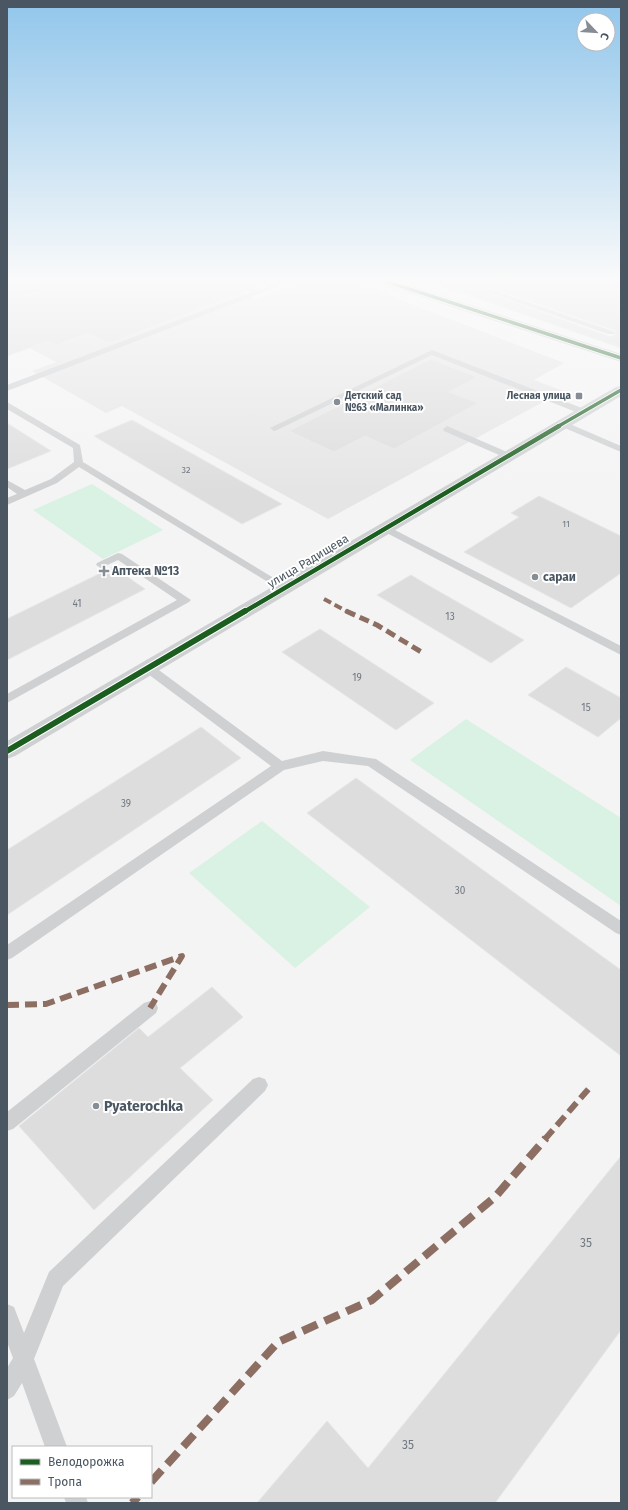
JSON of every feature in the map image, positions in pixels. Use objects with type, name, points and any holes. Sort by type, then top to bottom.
[{"type":"street","points":[[601,351],[621,358]]},
{"type":"street","name":"улица Радищева","points":[[7,751],[563,424],[619,393]]},
{"type":"lane","points":[[7,388],[103,351]]},
{"type":"lane","points":[[274,428],[432,352],[584,412]]},
{"type":"lane","points":[[7,405],[77,447],[79,462]]},
{"type":"lane","points":[[563,424],[621,449]]},
{"type":"lane","points":[[447,429],[509,456]]},
{"type":"lane","points":[[7,502],[54,481],[79,462]]},
{"type":"lane","points":[[79,462],[285,588]]},
{"type":"lane","points":[[7,483],[24,494]]},
{"type":"lane","points":[[386,528],[621,651]]},
{"type":"lane","points":[[7,699],[185,600],[118,556],[101,565]]},
{"type":"lane","points":[[148,668],[280,766]]},
{"type":"lane","points":[[7,953],[280,766],[324,756],[371,762],[621,929]]},
{"type":"lane","points":[[7,1123],[150,1008]]},
{"type":"lane","points":[[7,1389],[24,1360],[56,1279],[259,1085]]},
{"type":"lane","points":[[7,1314],[56,1446]]},
{"type":"shaded area","name":"Детский сад №63 «Малинка»","points":[[36,351],[534,351],[564,363],[534,380],[563,391],[328,519],[122,406],[106,413],[32,371],[56,362]]},
{"type":"green space","points":[[92,484],[163,530],[103,559],[33,510]]},
{"type":"green space","points":[[466,719],[621,818],[621,906],[410,760]]},
{"type":"green space","points":[[262,821],[370,907],[295,968],[189,873]]},
{"type":"building","points":[[7,351],[19,351],[7,356]]},
{"type":"building","points":[[431,359],[477,377],[449,392],[478,403],[394,449],[365,436],[334,452],[289,431]]},
{"type":"building","points":[[132,420],[282,504],[242,524],[94,436]]},
{"type":"building","points":[[7,423],[51,451],[7,469]]},
{"type":"building","points":[[539,496],[621,536],[621,573],[571,608],[464,552],[519,517],[511,513]]},
{"type":"building","points":[[113,567],[145,589],[7,660],[7,619]]},
{"type":"building","points":[[411,575],[524,640],[491,663],[377,595]]},
{"type":"building","points":[[320,629],[434,703],[396,730],[282,652]]},
{"type":"building","points":[[566,667],[621,698],[621,718],[598,737],[528,695]]},
{"type":"building","points":[[201,727],[241,758],[7,915],[7,850]]},
{"type":"building","points":[[356,778],[621,970],[621,1056],[307,813]]},
{"type":"building","points":[[212,987],[243,1017],[180,1068],[213,1100],[94,1210],[19,1126],[139,1028],[148,1037]]},
{"type":"building","points":[[621,1156],[621,1330],[495,1503],[257,1503],[327,1421],[368,1468]]},
{"type":"marked path","points":[[324,599],[337,607],[377,625],[423,653]]},
{"type":"marked path","points":[[7,1005],[46,1004],[182,956],[150,1008]]},
{"type":"marked path","points":[[152,1481],[278,1342],[372,1300],[495,1197],[592,1085]]},
{"type":"marked path","points":[[132,1503],[137,1498]]},
{"type":"cycle path","points":[[601,351],[621,358]]},
{"type":"cycle path","points":[[7,751],[621,390]]},
{"type":"place","name":"Лесная улица","points":[[579,396]]},
{"type":"place","name":"Детский сад №63 «Малинка»","points":[[337,402]]},
{"type":"place","name":"Аптека №13","points":[[104,571]]},
{"type":"place","name":"сараи","points":[[535,577]]},
{"type":"place","name":"Pyaterochka","points":[[96,1106]]}]
